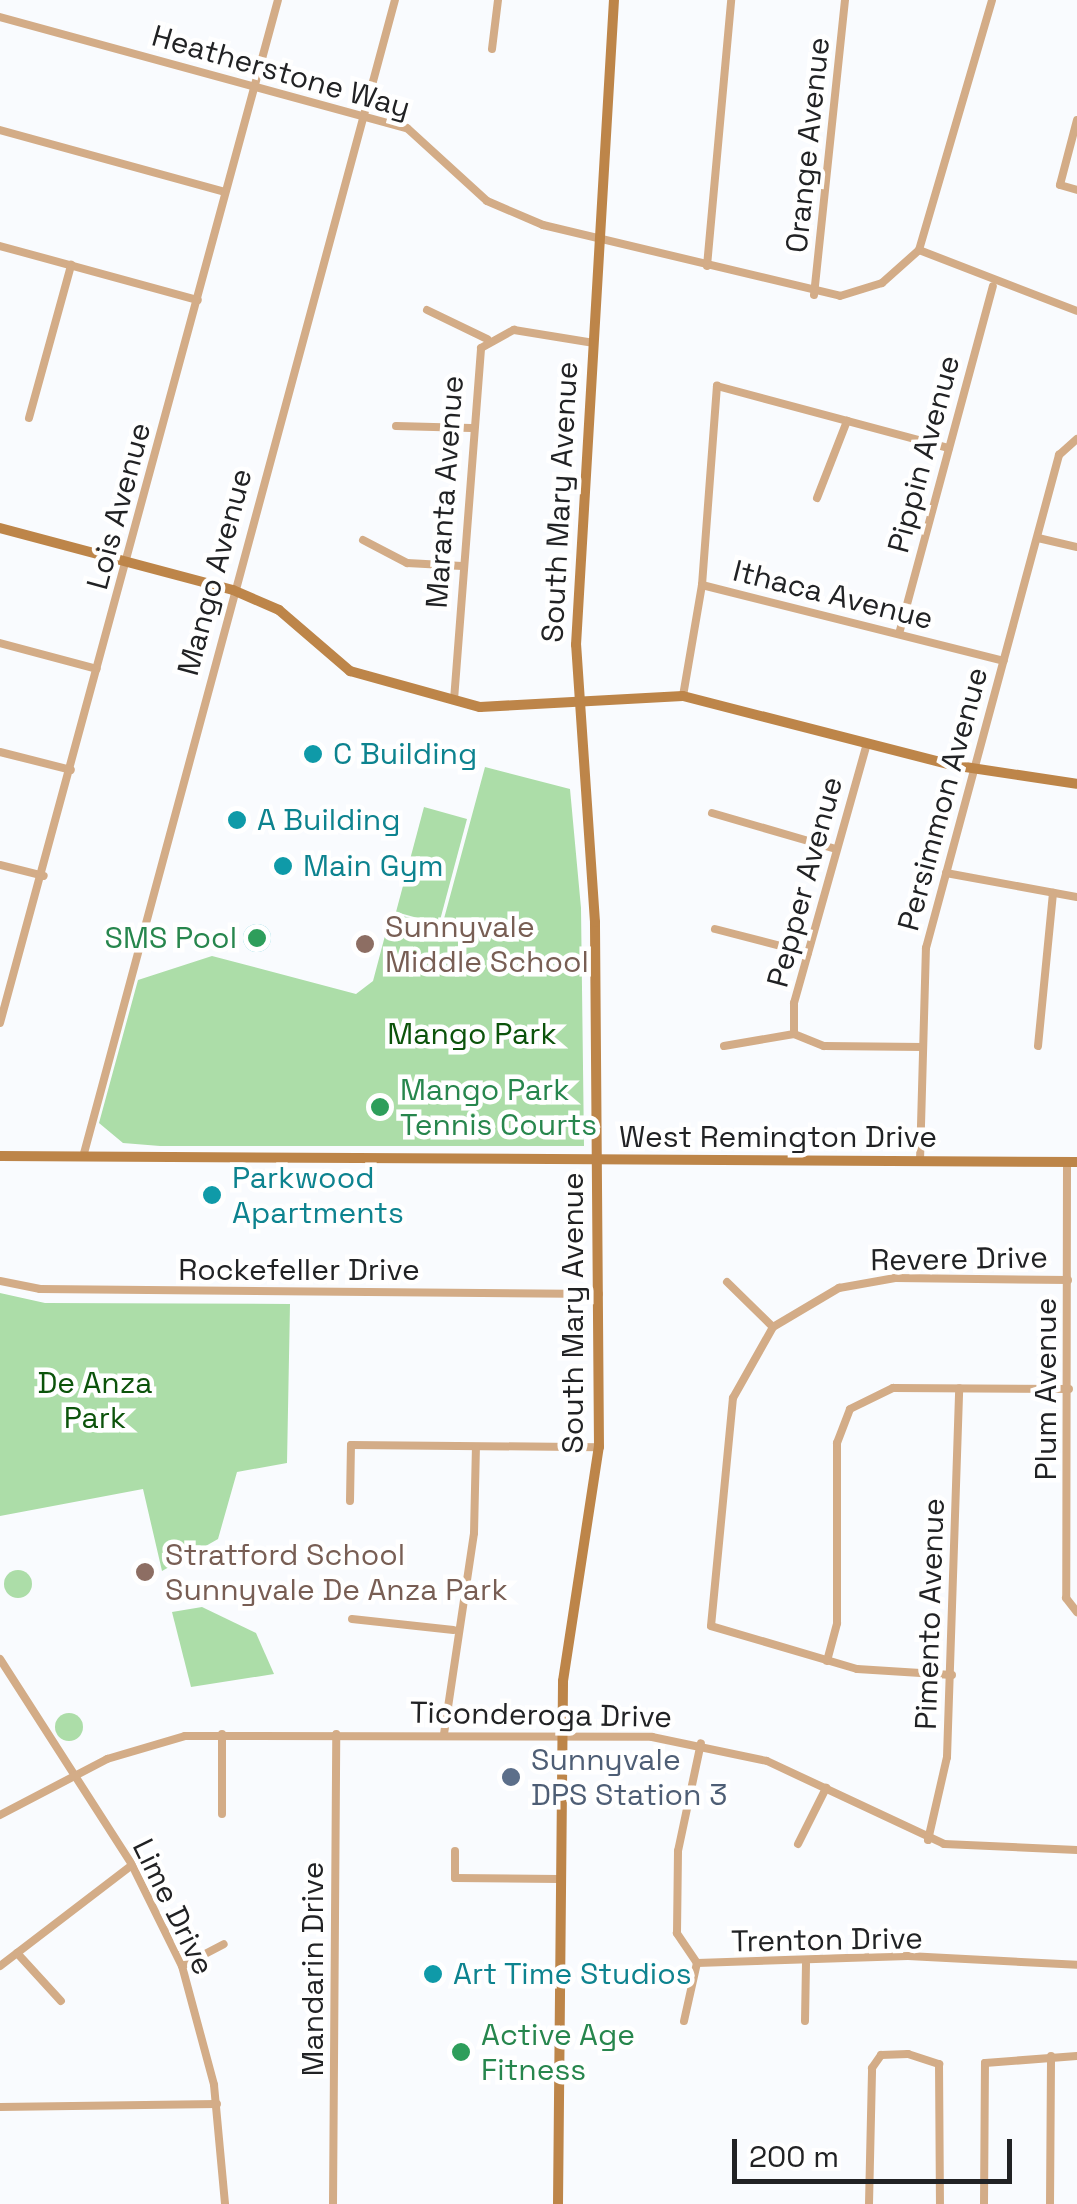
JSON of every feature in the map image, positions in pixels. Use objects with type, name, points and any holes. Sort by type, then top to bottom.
[{"type":"main road","name":"South Mary Avenue","points":[[558,2204],[561,1734],[599,1446],[595,922],[577,706],[614,0]]},
{"type":"main road","points":[[0,528],[233,590],[279,610],[350,671],[454,700],[510,712],[683,696],[973,767],[1077,784]]},
{"type":"main road","name":"West Remington Drive","points":[[0,1156],[1072,1162]]},
{"type":"street","name":"Lois Avenue","points":[[0,1023],[44,876],[278,0]]},
{"type":"street","name":"Mango Avenue","points":[[82,1156],[394,0]]},
{"type":"street","points":[[492,49],[498,0]]},
{"type":"street","points":[[706,266],[731,0]]},
{"type":"street","name":"Orange Avenue","points":[[814,295],[844,0]]},
{"type":"street","points":[[990,1],[919,250],[993,286],[1077,311]]},
{"type":"street","name":"Heatherstone Way","points":[[0,17],[362,114],[425,140],[487,202],[599,237],[814,295],[864,291],[919,250]]},
{"type":"street","points":[[1077,120],[1060,185],[1077,190]]},
{"type":"street","points":[[0,130],[225,192]]},
{"type":"street","points":[[0,246],[198,300]]},
{"type":"street","points":[[29,418],[70,265]]},
{"type":"street","name":"Pippin Avenue","points":[[899,634],[993,286]]},
{"type":"street","points":[[428,310],[487,339]]},
{"type":"street","name":"Maranta Avenue","points":[[454,700],[471,428],[487,339],[514,330],[594,343]]},
{"type":"street","points":[[702,585],[717,386],[949,448]]},
{"type":"street","points":[[817,498],[847,421]]},
{"type":"street","points":[[396,426],[471,428]]},
{"type":"street","name":"Persimmon Avenue","points":[[920,1161],[926,948],[1059,455],[1077,439]]},
{"type":"street","points":[[1038,538],[1077,548]]},
{"type":"street","points":[[364,540],[408,563],[462,566]]},
{"type":"street","name":"Ithaca Avenue","points":[[683,696],[702,585],[1004,662]]},
{"type":"street","points":[[0,643],[97,669]]},
{"type":"street","name":"Pepper Avenue","points":[[794,1034],[808,953],[866,743]]},
{"type":"street","points":[[0,752],[71,770]]},
{"type":"street","points":[[712,813],[836,848]]},
{"type":"street","points":[[0,865],[44,876]]},
{"type":"street","points":[[946,873],[1077,897]]},
{"type":"street","points":[[1038,1046],[1053,892]]},
{"type":"street","points":[[715,929],[808,953]]},
{"type":"street","points":[[724,1046],[794,1034],[824,1046],[923,1047]]},
{"type":"street","name":"Plum Avenue","points":[[1072,1162],[1066,1598],[1077,1612]]},
{"type":"street","name":"Revere Drive","points":[[827,1661],[726,1632],[707,1614],[722,1551],[725,1429],[740,1377],[773,1327],[822,1294],[876,1279],[1068,1280]]},
{"type":"street","name":"Rockefeller Drive","points":[[0,1282],[598,1294]]},
{"type":"street","points":[[727,1282],[773,1327]]},
{"type":"street","name":"Pimento Avenue","points":[[928,1840],[942,1792],[952,1675],[959,1388]]},
{"type":"street","points":[[952,1675],[827,1661],[837,1623],[843,1419],[884,1389],[1069,1389]]},
{"type":"street","points":[[350,1501],[351,1444],[599,1446]]},
{"type":"street","points":[[444,1734],[453,1630],[474,1534],[476,1446]]},
{"type":"street","points":[[352,1619],[453,1630]]},
{"type":"street","name":"Lime Drive","points":[[0,1659],[71,1776],[132,1864],[182,1966],[217,2104],[225,2204]]},
{"type":"street","points":[[222,1734],[222,1814]]},
{"type":"street","name":"Ticonderoga Drive","points":[[0,1815],[71,1776],[156,1742],[222,1734],[561,1734],[701,1743],[826,1788],[928,1840],[1077,1850]]},
{"type":"street","name":"Mandarin Drive","points":[[334,2204],[336,1734]]},
{"type":"street","points":[[684,2021],[697,1963],[677,1933],[678,1851],[701,1743]]},
{"type":"street","points":[[798,1844],[826,1788]]},
{"type":"street","points":[[455,1851],[454,1878],[559,1879]]},
{"type":"street","points":[[0,1966],[132,1864]]},
{"type":"street","points":[[182,1966],[224,1944]]},
{"type":"street","points":[[17,1952],[61,2000]]},
{"type":"street","name":"Trenton Drive","points":[[697,1963],[806,1964],[908,1956],[1077,1965]]},
{"type":"street","points":[[804,2022],[806,1964]]},
{"type":"street","points":[[870,2204],[872,2068],[881,2056],[908,2054],[939,2064],[940,2204]]},
{"type":"street","points":[[1050,2204],[1051,2056]]},
{"type":"street","points":[[984,2204],[987,2060],[1077,2056]]},
{"type":"street","points":[[0,2106],[217,2104]]},
{"type":"green space","name":"Mango Park","points":[[485,767],[570,789],[581,908],[584,1146],[160,1146],[123,1143],[99,1123],[138,980],[212,956],[356,994],[373,981],[391,913],[442,926]]},
{"type":"green space","points":[[424,807],[467,819],[439,924],[396,912]]},
{"type":"green space","name":"De Anza Park","points":[[0,1293],[45,1303],[290,1304],[287,1463],[237,1472],[218,1539],[162,1571],[143,1489],[0,1516]]},
{"type":"green space","points":[[18,1570],[28,1574],[32,1584],[28,1594],[18,1598],[8,1594],[4,1584],[8,1574]]},
{"type":"green space","points":[[202,1607],[256,1633],[274,1674],[191,1687],[172,1612]]},
{"type":"green space","points":[[69,1713],[79,1717],[83,1727],[79,1737],[69,1741],[59,1737],[55,1727],[59,1717]]},
{"type":"water","name":"SMS Pool","points":[[257,924],[267,928],[271,938],[267,948],[257,952],[247,948],[243,938],[247,928]]},
{"type":"place","name":"C Building","points":[[313,754]]},
{"type":"place","name":"A Building","points":[[237,820]]},
{"type":"place","name":"Main Gym","points":[[283,866]]},
{"type":"place","name":"SMS Pool","points":[[257,938]]},
{"type":"place","name":"Sunnyvale Middle School","points":[[365,944]]},
{"type":"place","name":"Mango Park Tennis Courts","points":[[380,1107]]},
{"type":"place","name":"Parkwood Apartments","points":[[212,1195]]},
{"type":"place","name":"Stratford School Sunnyvale De Anza Park","points":[[145,1572]]},
{"type":"place","name":"Sunnyvale DPS Station 3","points":[[511,1777]]},
{"type":"place","name":"Art Time Studios","points":[[433,1974]]},
{"type":"place","name":"Active Age Fitness","points":[[461,2052]]}]
